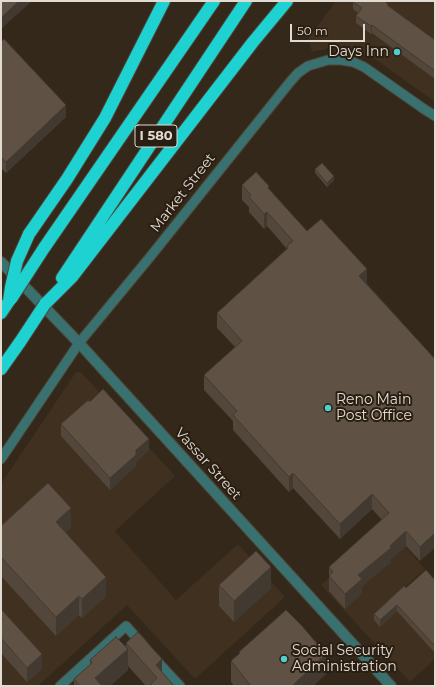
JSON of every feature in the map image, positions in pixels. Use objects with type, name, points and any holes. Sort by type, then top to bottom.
[{"type":"highway","points":[[9,301],[16,268],[29,234],[71,173],[105,118],[164,1]]},
{"type":"highway","name":"I 580","points":[[1,313],[214,1]]},
{"type":"highway","name":"I 580","points":[[69,274],[246,1]]},
{"type":"highway","points":[[1,369],[45,304],[287,1]]},
{"type":"street","name":"Market Street","points":[[1,459],[79,343],[298,73],[308,66],[328,60],[353,62],[364,67],[424,110],[435,116]]},
{"type":"street","name":"Vassar Street","points":[[1,262],[79,343],[391,686]]},
{"type":"street","points":[[60,686],[126,626],[180,686]]},
{"type":"shaded area","name":"Days Inn","points":[[336,1],[435,1],[435,102],[366,54],[339,48],[330,48],[312,52],[308,39]]},
{"type":"shaded area","points":[[76,372],[81,372],[175,476],[115,531],[176,600],[238,544],[285,597],[195,679],[127,605],[38,686],[1,686],[1,484]]},
{"type":"shaded area","points":[[386,525],[425,569],[407,585],[408,589],[435,619],[435,659],[410,682],[321,585]]},
{"type":"building","points":[[1,1],[19,1],[1,18]]},
{"type":"building","points":[[384,1],[388,4],[387,5],[435,40],[435,71],[372,25],[371,26],[356,16],[362,8],[353,2]]},
{"type":"building","points":[[4,39],[66,105],[6,162],[1,157],[1,42]]},
{"type":"building","points":[[322,163],[334,176],[327,183],[315,169]]},
{"type":"building","name":"Reno Main Post Office","points":[[256,172],[269,186],[268,188],[307,231],[321,219],[367,269],[359,276],[435,359],[435,533],[420,547],[406,531],[390,546],[391,548],[358,575],[362,579],[345,594],[329,576],[333,572],[329,567],[389,513],[372,494],[340,524],[293,473],[289,477],[233,415],[237,411],[204,375],[242,341],[217,313],[288,248],[287,246],[293,241],[267,212],[264,214],[249,197],[251,195],[242,185]]},
{"type":"building","points":[[103,389],[149,439],[136,450],[136,455],[110,478],[61,424],[87,401],[91,401]]},
{"type":"building","points":[[48,483],[71,508],[56,522],[106,577],[82,599],[79,596],[56,617],[1,557],[1,526]]},
{"type":"building","points":[[256,551],[271,567],[234,601],[219,585]]},
{"type":"building","points":[[426,570],[435,580],[435,645],[397,605],[380,620],[374,614],[404,586],[406,588]]},
{"type":"building","points":[[1,609],[42,654],[27,668],[1,638]]},
{"type":"building","points":[[286,610],[326,654],[292,686],[251,686],[231,661]]},
{"type":"building","points":[[138,632],[162,659],[156,665],[174,686],[152,686],[151,684],[157,678],[126,643]]},
{"type":"building","points":[[116,637],[128,649],[95,678],[102,686],[80,686],[74,679],[92,663],[90,660]]},
{"type":"place","name":"Days Inn","points":[[397,52]]},
{"type":"place","name":"Reno Main Post Office","points":[[328,408]]},
{"type":"place","name":"Social Security Administration","points":[[284,659]]}]
